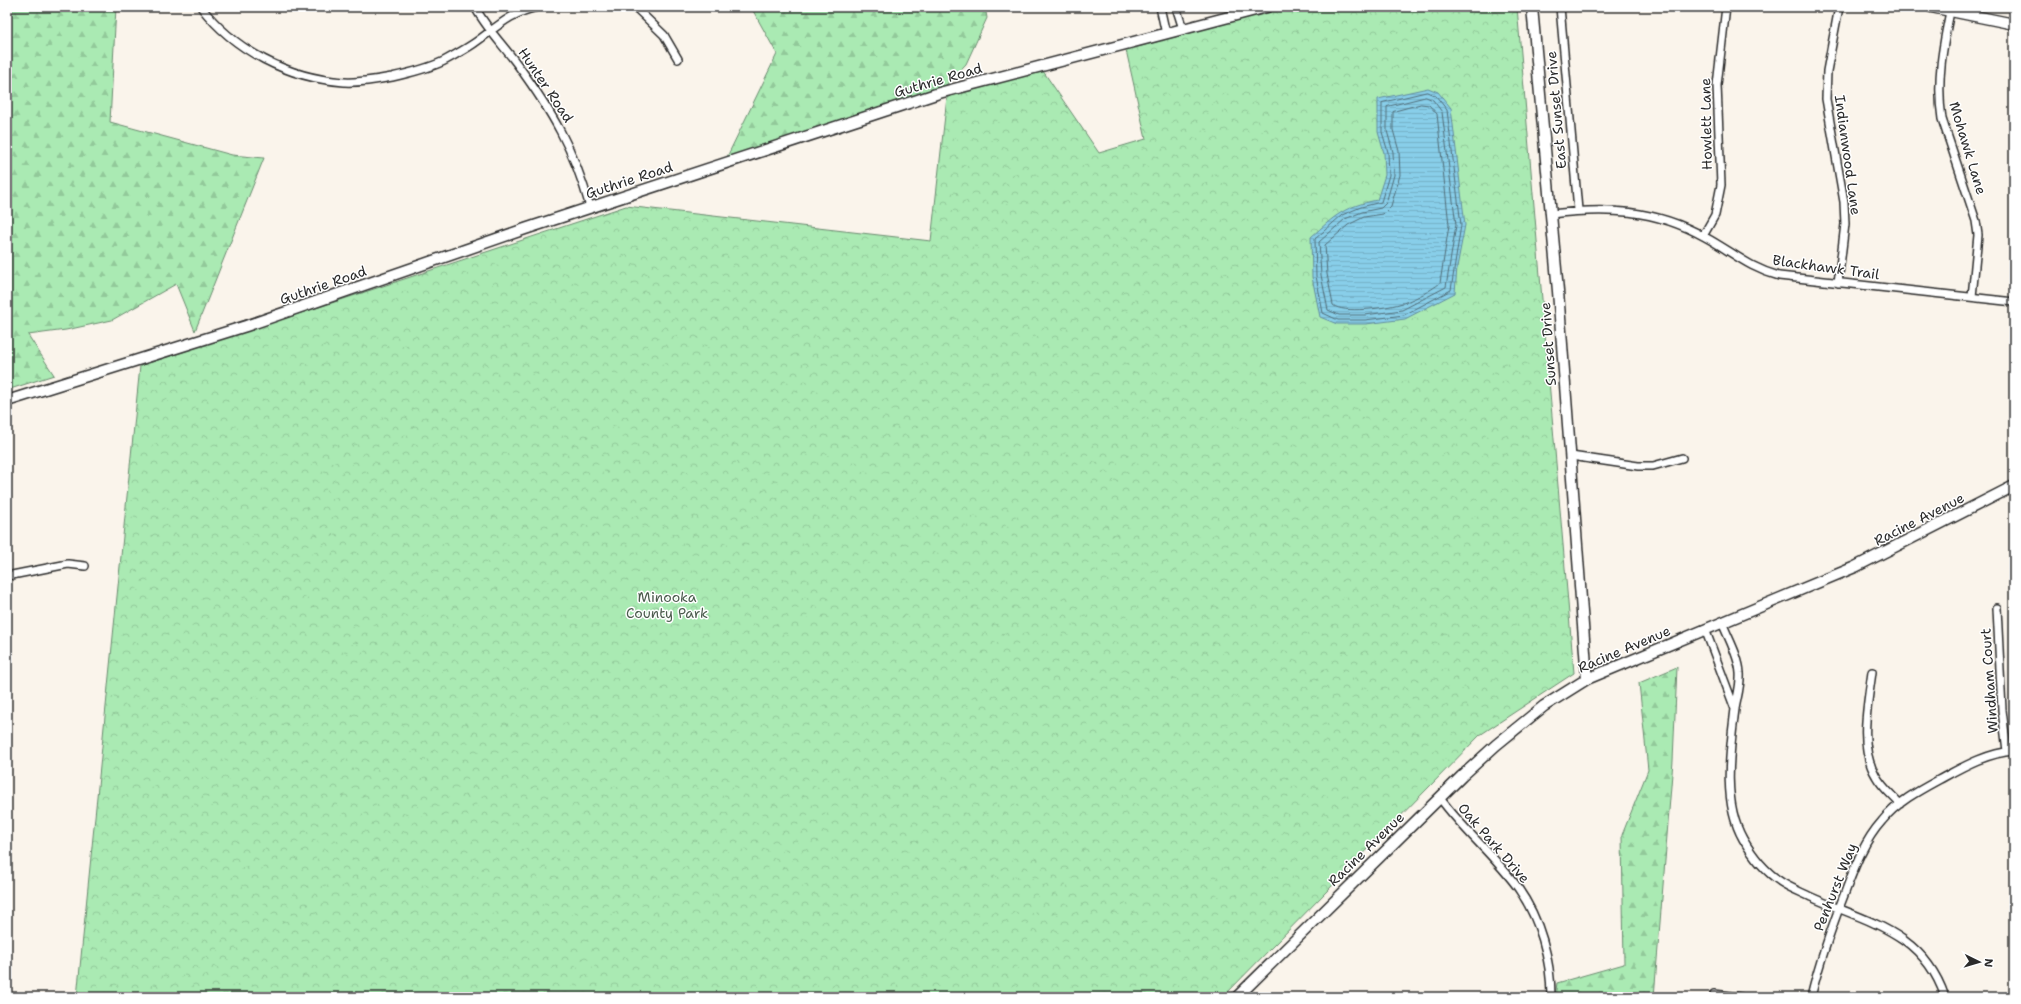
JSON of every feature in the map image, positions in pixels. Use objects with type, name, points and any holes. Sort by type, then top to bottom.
[{"type":"street","points":[[201,7],[226,35],[252,54],[283,68],[310,77],[344,82],[368,81],[426,69],[472,44],[502,21],[525,10],[537,7]]},
{"type":"street","name":"Hunter Road","points":[[476,7],[490,30],[510,54],[543,100],[563,132],[574,158],[590,207]]},
{"type":"street","points":[[635,7],[664,35],[678,58]]},
{"type":"street","points":[[1160,7],[1166,34]]},
{"type":"street","points":[[1176,7],[1183,29]]},
{"type":"street","name":"Guthrie Road","points":[[7,401],[275,317],[590,207],[891,109],[975,84],[1267,7]]},
{"type":"street","name":"Sunset Drive","points":[[1532,7],[1571,456],[1587,678]]},
{"type":"street","name":"East Sunset Drive","points":[[1560,7],[1578,210]]},
{"type":"street","name":"Howlett Lane","points":[[1703,236],[1715,215],[1721,184],[1717,85],[1726,7]]},
{"type":"street","name":"Indianwood Lane","points":[[1838,283],[1845,224],[1844,202],[1826,99],[1827,71],[1839,7]]},
{"type":"street","points":[[1931,7],[1951,9],[2014,24]]},
{"type":"street","name":"Mohawk Lane","points":[[1951,9],[1941,60],[1939,82],[1940,103],[1942,119],[1976,221],[1978,247],[1972,297]]},
{"type":"street","name":"Blackhawk Trail","points":[[1551,214],[1578,210],[1628,211],[1669,222],[1703,236],[1741,261],[1767,273],[1780,276],[2014,302]]},
{"type":"street","points":[[1571,456],[1638,466],[1652,466],[1682,458]]},
{"type":"street","name":"Racine Avenue","points":[[1237,997],[1440,798],[1496,745],[1544,706],[1587,678],[1646,656],[1704,629],[1855,567],[2014,486]]},
{"type":"street","points":[[7,576],[68,564],[85,566]]},
{"type":"street","name":"Windham Court","points":[[1997,608],[2002,710],[2011,751]]},
{"type":"street","points":[[1722,622],[1740,669],[1740,681],[1735,709],[1729,777],[1732,809],[1744,840],[1760,863],[1780,882],[1889,929],[1910,944],[1923,956],[1932,968],[1945,997]]},
{"type":"street","points":[[1704,629],[1735,709]]},
{"type":"street","points":[[1872,672],[1866,735],[1870,763],[1882,786],[1900,804]]},
{"type":"street","name":"Penhurst Way","points":[[1811,997],[1838,908],[1860,854],[1882,820],[1900,804],[1965,766],[1980,758],[2011,751]]},
{"type":"street","name":"Oak Park Drive","points":[[1440,798],[1455,819],[1517,887],[1528,904],[1538,926],[1550,968],[1551,997]]},
{"type":"street","points":[[1714,994],[1740,997]]},
{"type":"green space","points":[[7,7],[116,7],[110,122],[232,155],[264,158],[195,331],[176,284],[112,320],[66,330],[28,335],[54,375],[7,390]]},
{"type":"green space","points":[[751,7],[985,7],[987,18],[966,64],[946,85],[727,157],[777,54]]},
{"type":"green space","name":"Minooka County Park","points":[[1287,7],[1517,7],[1574,673],[1480,735],[1223,997],[77,997],[140,366],[626,206],[931,241],[947,97],[1043,71],[1099,153],[1146,139],[1126,50]]},
{"type":"green space","points":[[1677,667],[1673,761],[1654,997],[1555,997],[1557,983],[1624,964],[1622,835],[1648,770],[1639,683]]},
{"type":"water","points":[[1428,88],[1438,92],[1451,108],[1465,225],[1457,267],[1455,293],[1405,319],[1366,324],[1337,324],[1320,317],[1312,277],[1311,237],[1334,217],[1348,209],[1377,200],[1385,175],[1384,153],[1378,132],[1378,99]]}]
